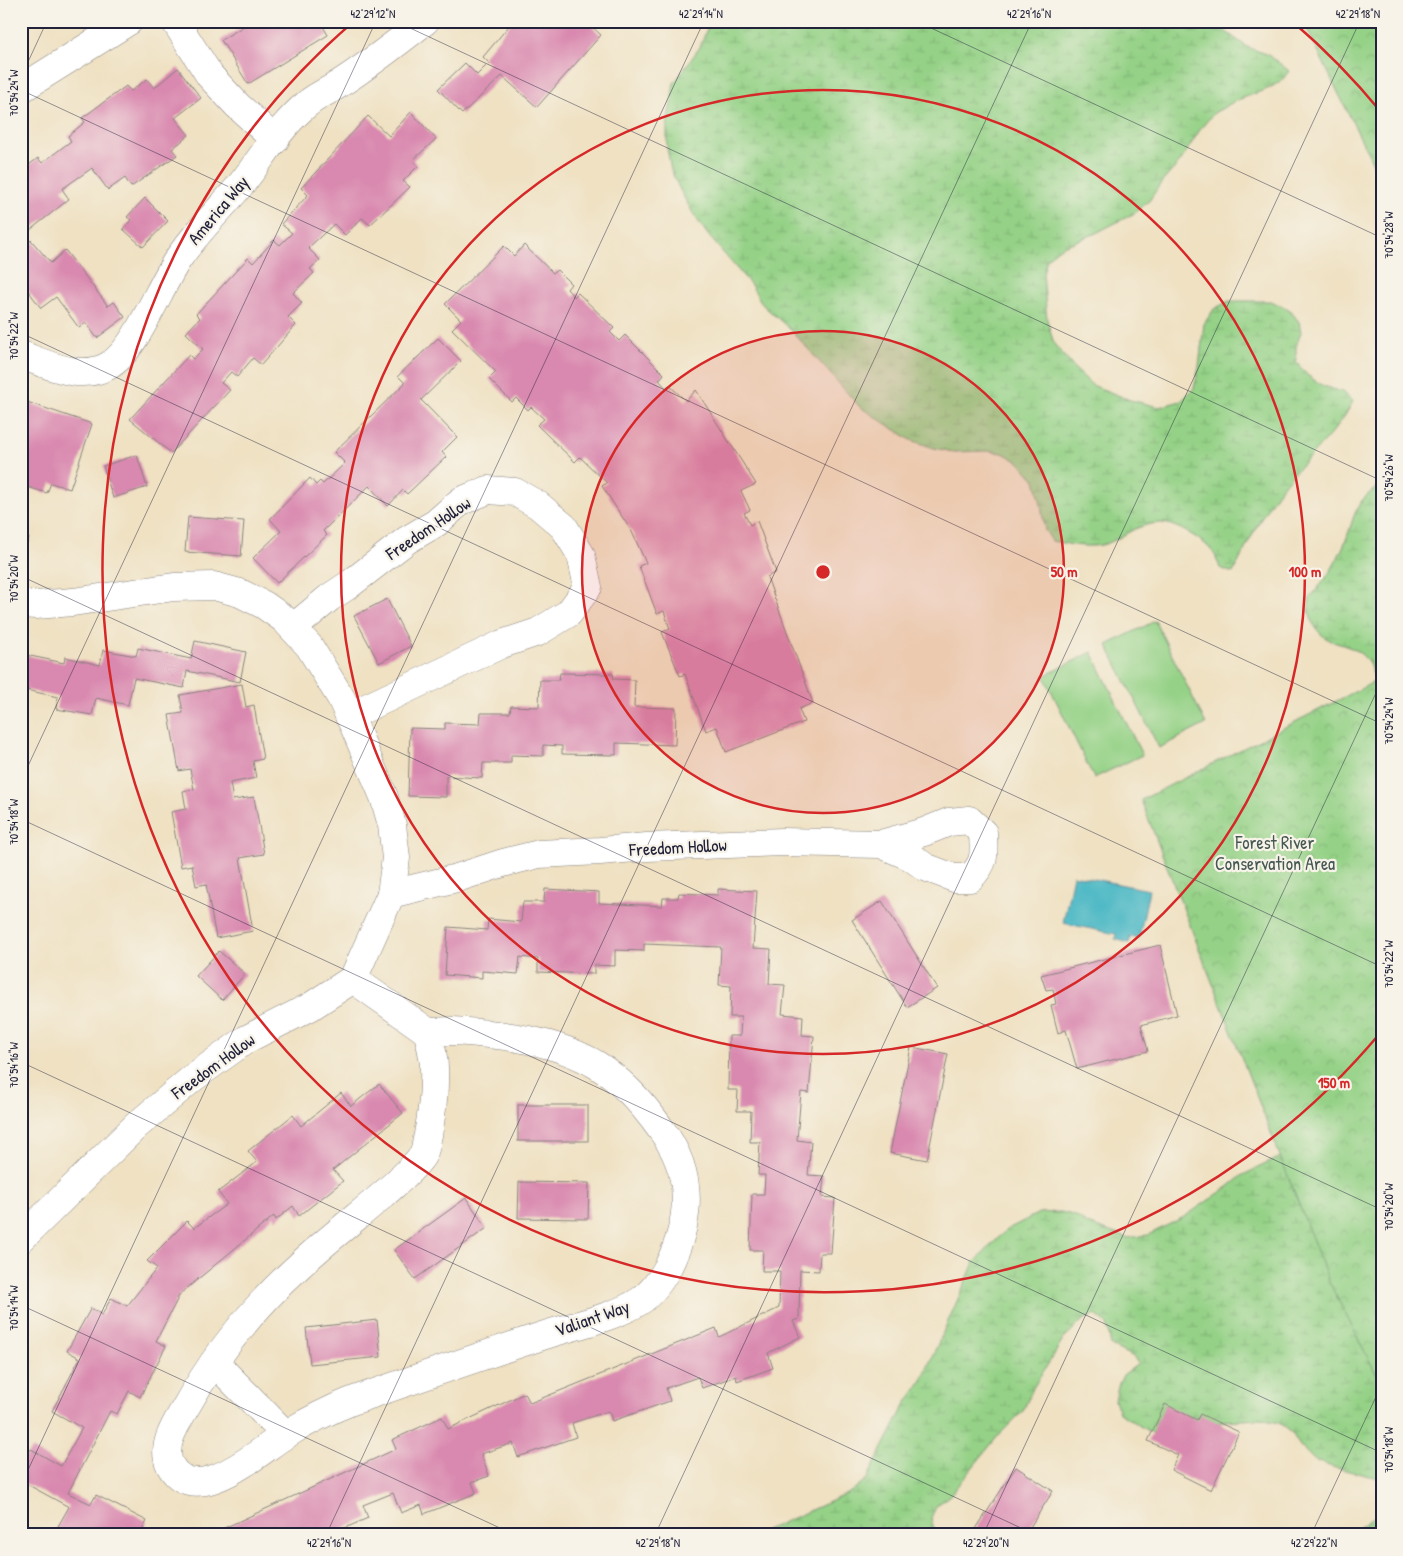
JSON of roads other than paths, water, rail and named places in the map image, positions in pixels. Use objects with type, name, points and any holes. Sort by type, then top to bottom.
[{"type":"street","points":[[21,88],[129,21]]},
{"type":"street","points":[[175,21],[210,76],[274,140]]},
{"type":"street","name":"America Way","points":[[21,355],[70,372],[89,373],[109,366],[123,354],[138,333],[160,289],[178,259],[197,234],[242,183],[274,140],[307,104],[372,62],[424,21]]},
{"type":"street","name":"Freedom Hollow","points":[[292,628],[329,598],[408,540],[436,523],[461,502],[488,490],[515,492],[538,505],[564,527],[581,555],[588,587],[569,612],[538,632],[502,644],[349,716]]},
{"type":"street","points":[[21,604],[36,605],[73,602],[174,587],[214,586],[240,593],[264,605],[284,619],[309,646],[341,698],[384,797],[392,825],[396,858],[391,894],[353,979],[428,1032]]},
{"type":"street","name":"Freedom Hollow","points":[[391,894],[457,878],[539,854],[648,846],[782,842],[881,844]]},
{"type":"street","name":"Freedom Hollow","points":[[21,1239],[136,1126],[194,1077],[247,1039],[310,1007],[353,979]]},
{"type":"street","name":"Valiant Way","points":[[428,1032],[488,1033],[524,1040],[575,1054],[611,1075],[644,1107],[671,1141],[680,1162],[686,1184],[687,1206],[682,1233],[673,1257],[660,1282],[642,1300],[614,1313],[448,1366],[343,1405],[286,1434],[236,1470],[221,1477],[205,1481],[184,1479],[170,1464],[168,1440],[194,1391],[238,1328],[299,1266],[402,1177],[424,1153],[434,1088],[434,1066],[428,1032]]},
{"type":"street","points":[[214,1362],[286,1434]]},
{"type":"water","points":[[1073,875],[1149,890],[1139,938],[1131,936],[1129,943],[1115,939],[1116,934],[1063,923]]},
{"type":"park label","name":"Forest River Conservation Area","points":[[1275,852]]}]
